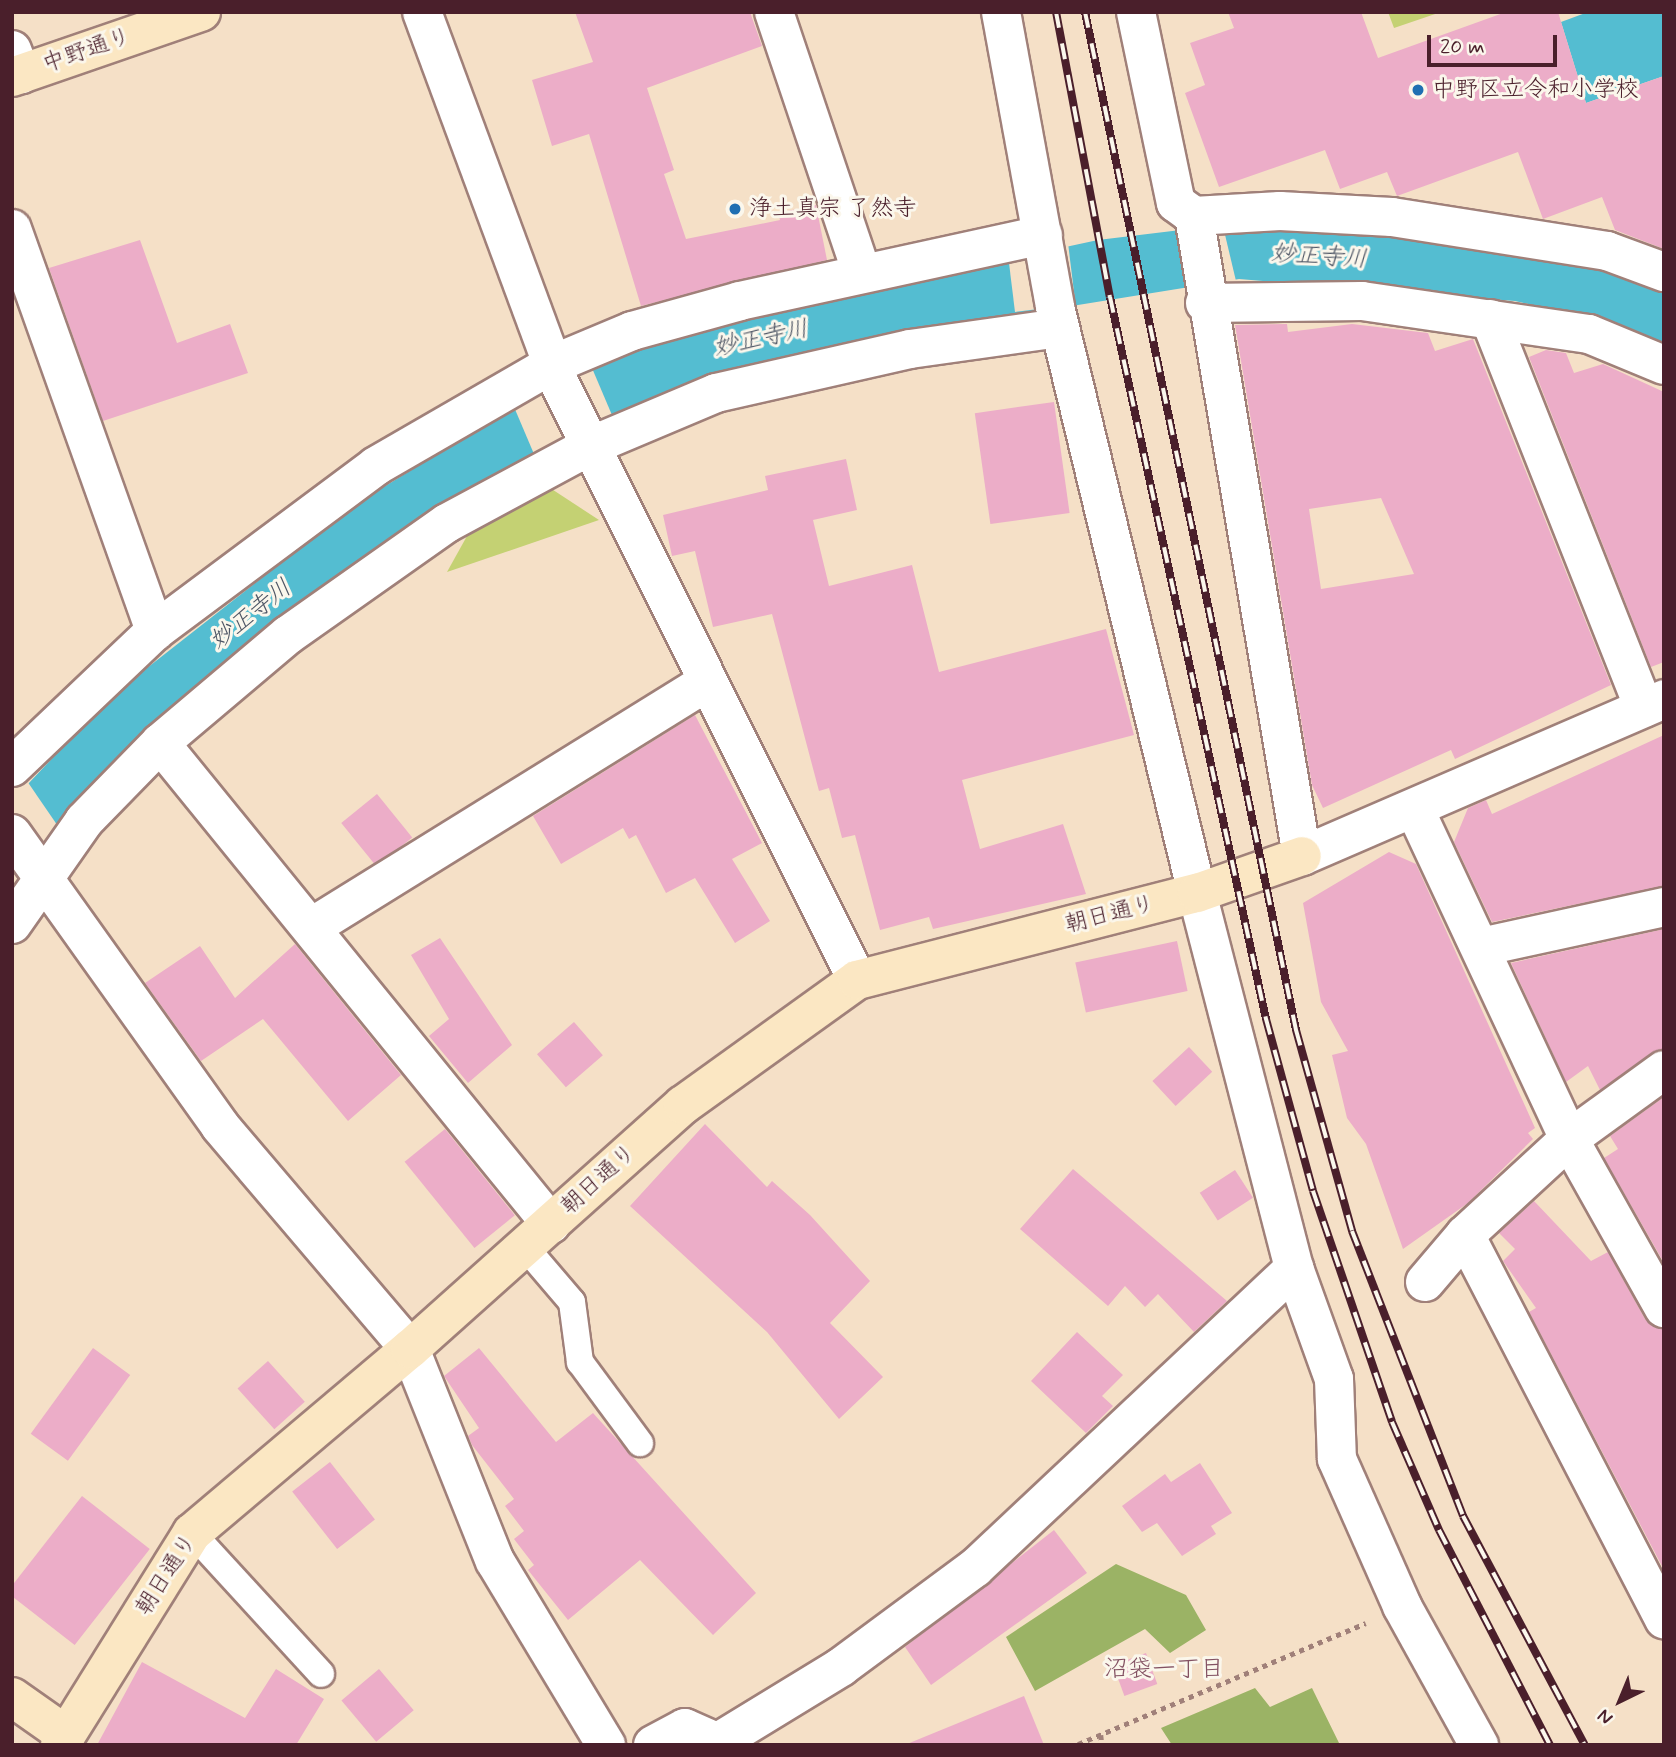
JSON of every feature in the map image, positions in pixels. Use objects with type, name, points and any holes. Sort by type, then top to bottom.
[{"type":"street","name":"中野通り","points":[[15,67],[201,12]]},
{"type":"street","points":[[422,12],[554,372],[585,439],[857,980]]},
{"type":"street","points":[[774,12],[861,271]]},
{"type":"street","points":[[1000,12],[1058,318],[1197,893],[1294,1268],[1334,1379],[1337,1459],[1402,1606],[1479,1745]]},
{"type":"street","points":[[1136,12],[1176,203],[1195,221],[1302,856],[1415,810],[1654,703],[1490,319]]},
{"type":"street","points":[[1195,221],[1280,211],[1392,217],[1606,251],[1664,272]]},
{"type":"street","points":[[12,229],[155,631]]},
{"type":"street","points":[[12,767],[155,631],[376,466],[632,331],[861,271],[1044,243]]},
{"type":"street","points":[[1207,293],[1363,301],[1589,334],[1664,365]]},
{"type":"street","points":[[12,924],[37,876],[84,821],[160,743],[288,635],[447,523],[585,439],[716,393],[1058,318]]},
{"type":"street","points":[[312,927],[707,682]]},
{"type":"street","points":[[160,743],[312,927],[538,1236]]},
{"type":"street","points":[[1415,810],[1569,1139],[1664,1308]]},
{"type":"street","points":[[12,834],[37,876],[220,1126],[410,1349],[495,1561],[606,1745]]},
{"type":"street","name":"朝日通り","points":[[63,1740],[192,1533],[410,1349],[682,1105],[857,980],[1197,893],[1302,856]]},
{"type":"street","points":[[1481,947],[1664,907]]},
{"type":"street","points":[[1425,1282],[1465,1235],[1569,1139],[1664,1070]]},
{"type":"street","points":[[1465,1235],[1664,1619]]},
{"type":"street","points":[[653,1745],[685,1728],[721,1743],[841,1667],[975,1568],[1294,1268]]},
{"type":"street","points":[[12,1697],[63,1740]]},
{"type":"lane","points":[[538,1236],[572,1303],[580,1362],[640,1443]]},
{"type":"lane","points":[[192,1533],[321,1674]]},
{"type":"path","points":[[1078,1744],[1348,1632]]},
{"type":"path","points":[[1101,1735],[1102,1745]]},
{"type":"green space","points":[[1388,12],[1441,12],[1394,28]]},
{"type":"green space","points":[[544,484],[599,520],[447,572],[472,527]]},
{"type":"green space","points":[[1116,1564],[1186,1595],[1206,1630],[1170,1653],[1145,1629],[1035,1691],[1006,1637]]},
{"type":"green space","points":[[1255,1688],[1270,1707],[1312,1688],[1340,1745],[1172,1745],[1161,1728]]},
{"type":"water","points":[[1588,12],[1664,12],[1664,76],[1586,103],[1561,22]]},
{"type":"water","name":"妙正寺川","points":[[1222,225],[1341,227],[1581,261],[1664,289],[1664,348],[1572,314],[1515,301],[1239,279],[885,336],[487,480],[12,897],[28,784],[110,697],[356,504],[558,380],[675,331],[1098,240]]},
{"type":"pier","points":[[1222,222],[1236,281],[1189,287],[1174,225]]},
{"type":"pier","points":[[1068,243],[1076,305],[1015,312],[1007,250]]},
{"type":"pier","points":[[589,361],[614,421],[534,455],[509,395]]},
{"type":"pier","points":[[27,781],[64,835],[12,894],[12,801]]},
{"type":"building","points":[[575,12],[750,12],[762,46],[647,88],[674,170],[664,174],[686,239],[780,220],[778,213],[816,205],[827,260],[641,306],[589,134],[552,146],[532,80],[593,62]]},
{"type":"building","name":"中野区立令和小学校","points":[[1228,12],[1361,12],[1378,58],[1506,12],[1558,12],[1586,103],[1664,76],[1664,249],[1615,230],[1602,197],[1543,219],[1518,152],[1397,196],[1387,172],[1340,189],[1325,150],[1219,187],[1185,93],[1205,85],[1190,43],[1234,28]]},
{"type":"building","points":[[140,240],[177,343],[230,324],[248,373],[103,421],[49,268]]},
{"type":"building","points":[[1287,324],[1288,332],[1352,324],[1428,333],[1435,351],[1473,339],[1611,685],[1455,759],[1451,750],[1323,808],[1312,785],[1235,325]],"holes":[[[1381,498],[1414,574],[1321,589],[1309,509]]]},
{"type":"building","points":[[1546,350],[1566,353],[1574,373],[1603,364],[1664,392],[1664,662],[1651,667],[1529,357]]},
{"type":"building","points":[[1054,402],[1070,513],[990,524],[975,413]]},
{"type":"building","points":[[846,459],[857,510],[813,520],[829,586],[912,565],[939,672],[1106,629],[1134,735],[962,780],[980,849],[1063,824],[1086,894],[933,929],[929,917],[880,930],[855,835],[842,838],[829,788],[819,791],[772,614],[713,627],[695,551],[672,556],[663,515],[768,490],[765,476]]},
{"type":"building","points":[[695,715],[762,843],[732,859],[770,921],[735,943],[695,878],[666,893],[636,835],[629,839],[623,828],[561,864],[533,816]]},
{"type":"building","points":[[1664,735],[1664,886],[1492,922],[1454,842],[1468,808],[1486,800],[1492,814]]},
{"type":"building","points":[[377,794],[412,838],[376,866],[341,823]]},
{"type":"building","points":[[1389,852],[1416,864],[1535,1128],[1528,1133],[1533,1139],[1468,1203],[1403,1249],[1366,1144],[1347,1118],[1332,1055],[1348,1051],[1321,1002],[1303,903]]},
{"type":"building","points":[[1664,929],[1664,1048],[1600,1090],[1588,1066],[1566,1082],[1511,963]]},
{"type":"building","points":[[440,938],[512,1045],[468,1083],[429,1036],[449,1019],[411,955]]},
{"type":"building","points":[[1177,941],[1188,991],[1086,1013],[1075,963]]},
{"type":"building","points":[[295,944],[401,1075],[348,1121],[263,1019],[201,1061],[145,983],[200,946],[235,998]]},
{"type":"building","points":[[574,1022],[603,1055],[566,1087],[537,1054]]},
{"type":"building","points":[[1189,1047],[1212,1072],[1176,1106],[1152,1081]]},
{"type":"building","points":[[1664,1097],[1664,1263],[1604,1158],[1618,1149],[1610,1136]]},
{"type":"building","points":[[705,1124],[767,1187],[772,1181],[810,1215],[870,1281],[830,1323],[883,1377],[839,1419],[767,1332],[630,1206]]},
{"type":"building","points":[[445,1129],[515,1215],[474,1248],[405,1162]]},
{"type":"building","points":[[1073,1169],[1227,1301],[1194,1332],[1158,1294],[1145,1307],[1125,1286],[1108,1306],[1020,1229]]},
{"type":"building","points":[[1235,1170],[1253,1198],[1218,1221],[1200,1193]]},
{"type":"building","points":[[1534,1201],[1591,1261],[1608,1252],[1645,1319],[1664,1330],[1664,1570],[1529,1312],[1536,1308],[1503,1261],[1515,1249],[1499,1233]]},
{"type":"building","points":[[1077,1332],[1123,1375],[1102,1396],[1113,1406],[1086,1433],[1031,1381]]},
{"type":"building","points":[[93,1348],[130,1375],[68,1461],[31,1434]]},
{"type":"building","points":[[479,1348],[556,1442],[593,1413],[756,1593],[713,1635],[640,1560],[568,1620],[528,1570],[534,1565],[514,1539],[524,1531],[505,1506],[514,1499],[472,1445],[468,1436],[479,1428],[444,1376]]},
{"type":"building","points":[[268,1361],[305,1402],[274,1429],[238,1388]]},
{"type":"building","points":[[330,1462],[375,1520],[337,1549],[292,1492]]},
{"type":"building","points":[[1200,1463],[1232,1513],[1211,1526],[1216,1534],[1182,1556],[1157,1523],[1142,1532],[1122,1506],[1165,1474],[1171,1482]]},
{"type":"building","points":[[82,1496],[150,1549],[75,1645],[12,1596],[12,1586]]},
{"type":"building","points":[[1054,1530],[1087,1573],[931,1685],[905,1647]]},
{"type":"building","points":[[1146,1653],[1157,1684],[1124,1696],[1113,1665]]},
{"type":"building","points":[[142,1662],[245,1718],[276,1669],[324,1699],[296,1745],[97,1745]]},
{"type":"building","points":[[379,1669],[414,1710],[376,1742],[341,1700]]},
{"type":"building","points":[[1024,1696],[1044,1745],[907,1745],[907,1744]]},
{"type":"railway","points":[[1056,12],[1110,297],[1266,1019],[1313,1191],[1392,1422],[1439,1530],[1550,1745]]},
{"type":"railway","points":[[1085,12],[1296,1030],[1352,1231],[1463,1516],[1585,1745]]},
{"type":"place","name":"中野区立令和小学校","points":[[1418,90]]},
{"type":"place","name":"浄土真宗 了然寺","points":[[735,209]]},
{"type":"district","name":"沼袋一丁目","points":[[1164,1670]]}]
